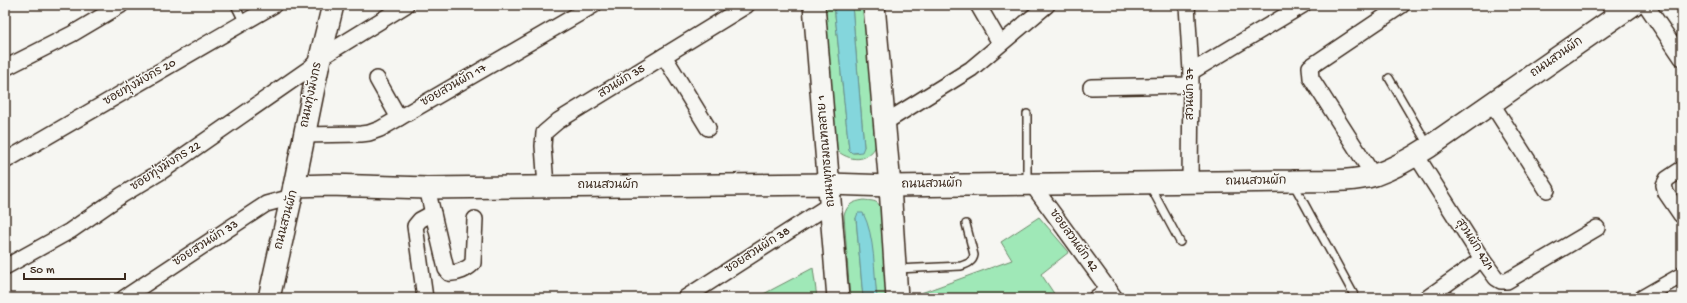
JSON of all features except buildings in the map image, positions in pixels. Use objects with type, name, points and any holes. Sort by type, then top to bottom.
[{"type":"street","points":[[5,68],[72,34],[121,5]]},
{"type":"street","name":"ซอยทุ่งมังกร 20","points":[[5,161],[274,5]]},
{"type":"street","name":"ถนนทุ่งมังกร","points":[[293,191],[320,58],[333,5]]},
{"type":"street","name":"ซอยทุ่งมังกร 22","points":[[5,267],[70,231],[122,195],[162,171],[310,68],[320,58],[406,5]]},
{"type":"street","name":"ซอยสวนผัก 17","points":[[304,135],[369,133],[380,129],[594,5]]},
{"type":"street","name":"สวนผัก 35","points":[[546,186],[543,146],[544,133],[558,122],[747,5]]},
{"type":"street","name":"ถนนพุทธมณฑลสาย 1","points":[[814,5],[834,190],[838,298]]},
{"type":"street","points":[[874,5],[884,123],[884,185],[895,269],[897,298]]},
{"type":"street","points":[[978,5],[1000,43]]},
{"type":"street","points":[[884,123],[971,69],[1000,43],[1047,5]]},
{"type":"street","name":"สวนผัก 37","points":[[1187,5],[1191,78],[1190,182]]},
{"type":"street","points":[[1091,87],[1191,78],[1304,5]]},
{"type":"street","points":[[1373,175],[1311,78],[1310,66],[1402,5]]},
{"type":"street","name":"ถนนสวนผัก","points":[[269,298],[293,191],[329,185],[427,188],[546,186],[834,190],[884,185],[1344,180],[1373,175],[1397,166],[1423,151],[1492,104],[1608,12],[1633,5]]},
{"type":"street","points":[[1646,5],[1682,58]]},
{"type":"street","points":[[664,56],[708,128]]},
{"type":"street","points":[[377,79],[399,118]]},
{"type":"street","points":[[1492,104],[1547,190]]},
{"type":"street","name":"สุวนผัก 42/1","points":[[1423,151],[1482,259],[1496,278],[1501,281],[1507,281],[1597,228]]},
{"type":"street","points":[[1681,215],[1666,193],[1664,185],[1667,179],[1682,169]]},
{"type":"street","name":"ซอยสวนผัก 42","points":[[1029,183],[1112,294]]},
{"type":"street","points":[[427,188],[446,269],[449,273],[452,274],[469,268],[473,263],[475,219]]},
{"type":"street","name":"ซอยสวนผัก 38","points":[[685,298],[834,190]]},
{"type":"street","name":"ซอยสวนผัก 33","points":[[124,298],[266,204],[293,191]]},
{"type":"street","points":[[424,298],[415,226],[420,220],[433,213]]},
{"type":"street","points":[[1427,298],[1482,259]]},
{"type":"street","points":[[1642,298],[1682,274]]},
{"type":"street","points":[[1096,298],[1112,294]]},
{"type":"lane","points":[[235,5],[244,22]]},
{"type":"lane","points":[[1389,78],[1423,151]]},
{"type":"lane","points":[[1027,114],[1029,183]]},
{"type":"lane","points":[[1292,181],[1354,295]]},
{"type":"lane","points":[[1148,182],[1180,242]]},
{"type":"lane","points":[[895,269],[961,266],[968,264],[974,255],[966,224]]},
{"type":"green space","points":[[823,5],[834,5],[849,149],[853,153],[858,153],[864,147],[852,5],[864,5],[879,141],[871,153],[866,157],[855,159],[843,155],[837,151]]},
{"type":"green space","points":[[864,200],[873,201],[879,204],[882,212],[889,298],[877,298],[870,237],[856,218],[863,298],[850,298],[844,215],[847,208],[851,204]]},
{"type":"green space","points":[[1039,217],[1069,252],[1041,274],[1057,298],[922,298],[921,293],[1012,260],[1001,242]]},
{"type":"green space","points":[[813,268],[817,298],[756,298]]},
{"type":"water","points":[[834,5],[852,5],[864,147],[862,152],[852,153],[849,150]]},
{"type":"water","points":[[858,213],[863,213],[870,232],[877,298],[863,298],[856,218]]}]
